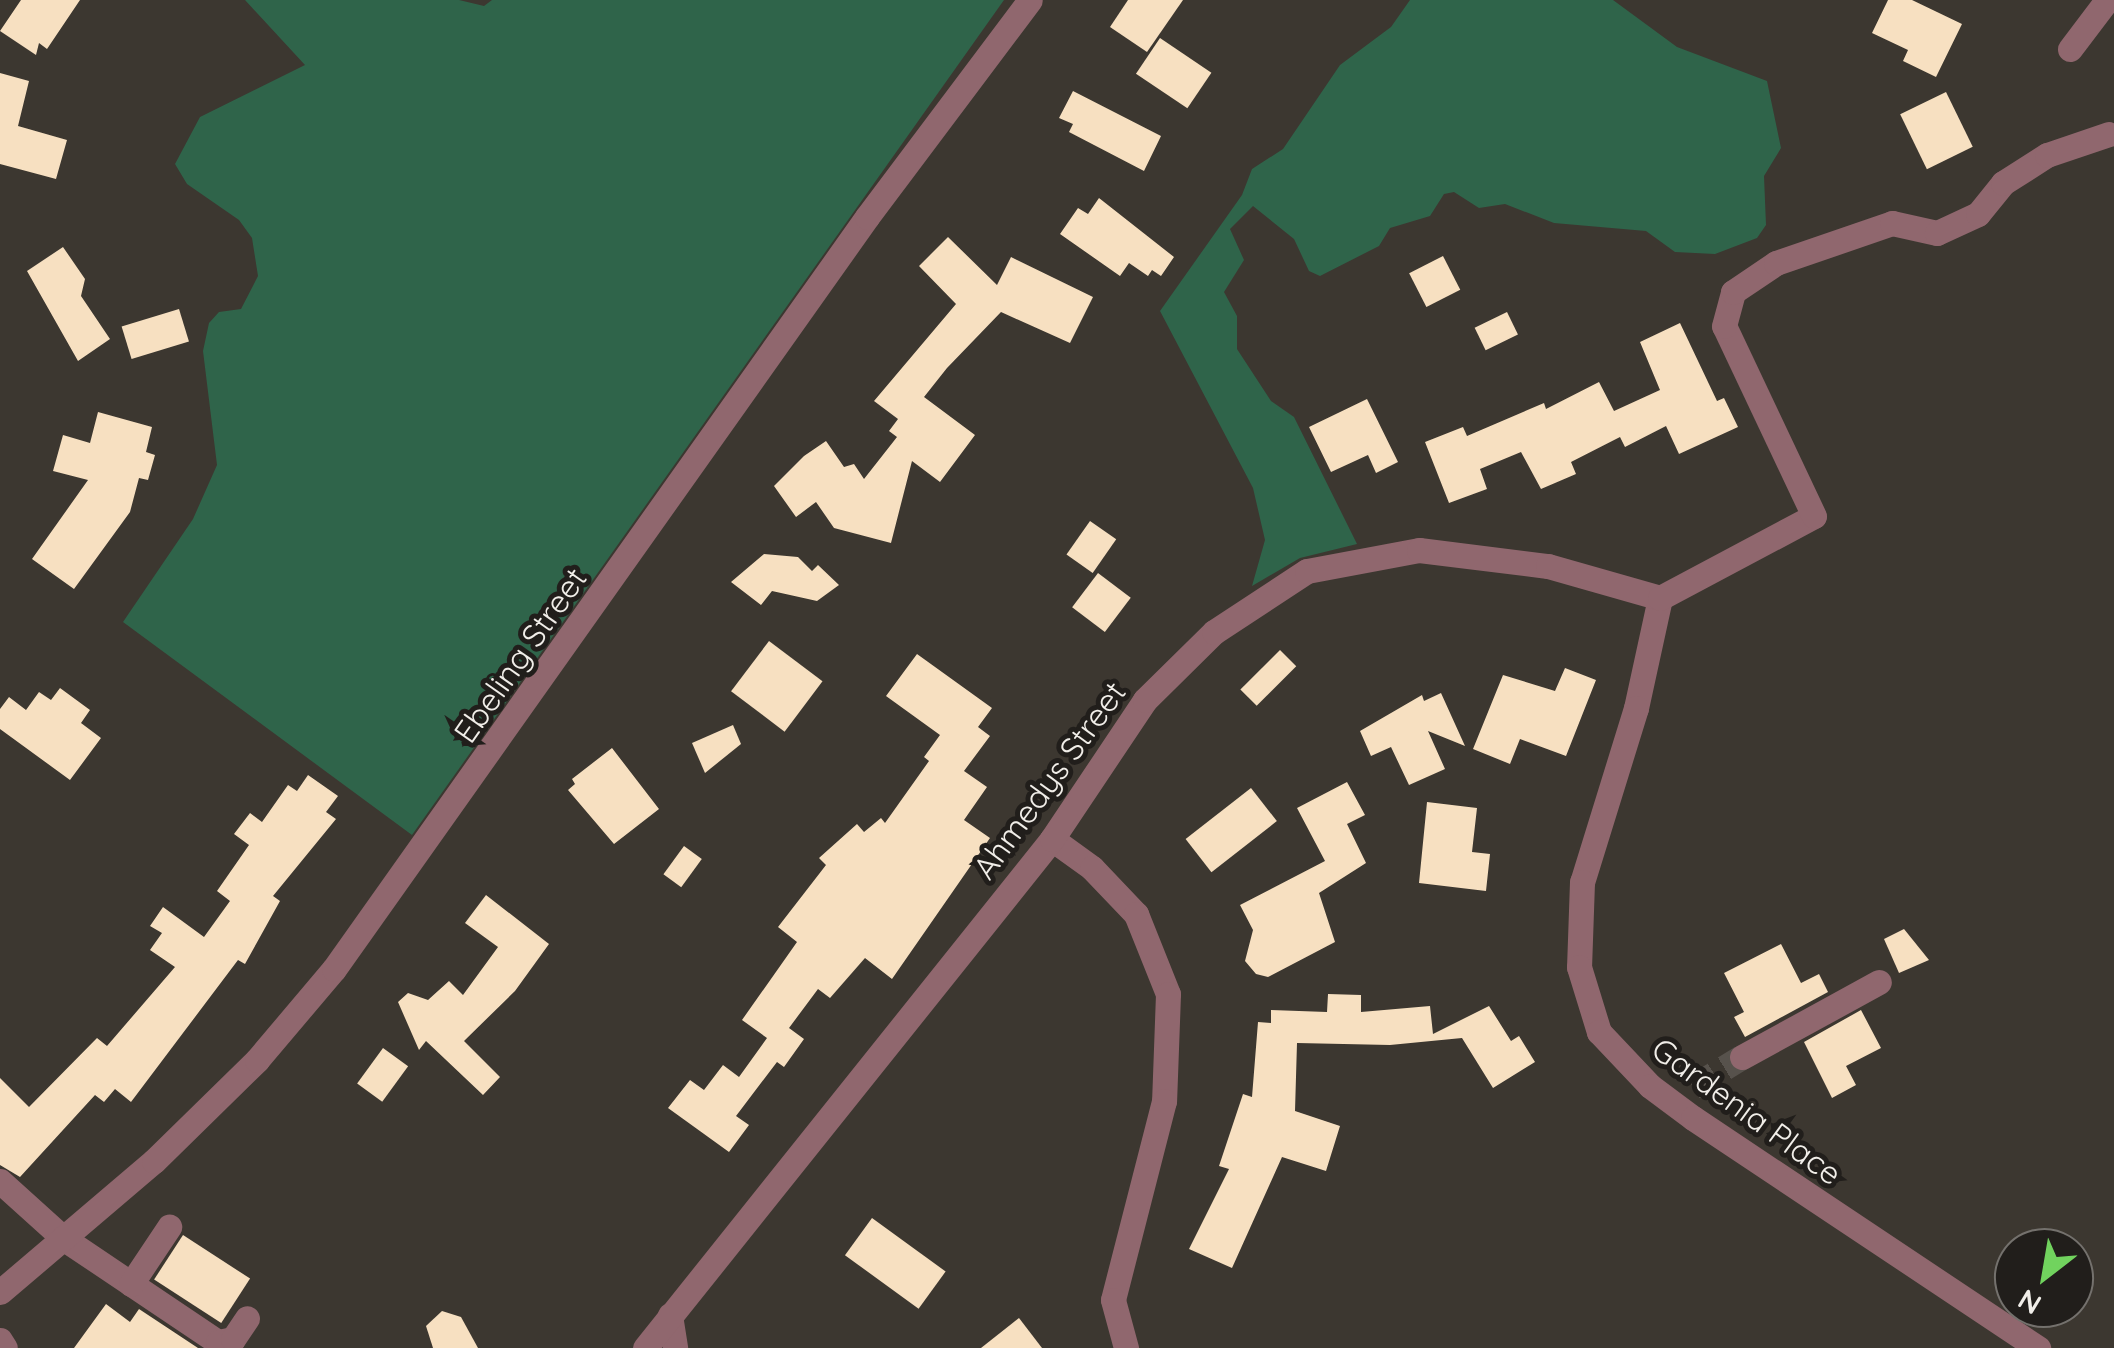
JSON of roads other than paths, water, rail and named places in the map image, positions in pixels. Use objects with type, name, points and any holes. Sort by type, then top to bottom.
[{"type":"street","name":"Ebeling Street","points":[[0,1292],[258,1060],[370,923],[867,217],[1030,0]]},
{"type":"street","points":[[2070,49],[2107,0]]},
{"type":"street","points":[[1660,598],[1814,516],[1724,326],[1734,292],[1776,263],[1892,224],[1937,232],[1978,214],[2003,182],[2047,155],[2108,134]]},
{"type":"street","name":"Ahmedys Street","points":[[645,1348],[780,1186],[1052,839],[1146,700],[1214,632],[1307,571],[1419,550],[1473,553],[1660,598]]},
{"type":"street","name":"Gardenia Place","points":[[1660,598],[1636,708],[1582,882],[1578,924],[1580,967],[1599,1032],[1671,1102],[2038,1348]]},
{"type":"street","points":[[1052,839],[1136,914],[1168,994],[1164,1101],[1113,1300],[1126,1348]]},
{"type":"street","points":[[1742,1057],[1879,982]]},
{"type":"street","points":[[1671,1102],[1694,1086]]},
{"type":"street","points":[[0,1182],[62,1238],[218,1342],[232,1340],[248,1318]]},
{"type":"street","points":[[131,1284],[169,1227]]},
{"type":"street","points":[[670,1315],[674,1348]]},
{"type":"street","points":[[0,1340],[6,1348]]},
{"type":"tunnel","points":[[1693,1087],[1742,1057]]}]
